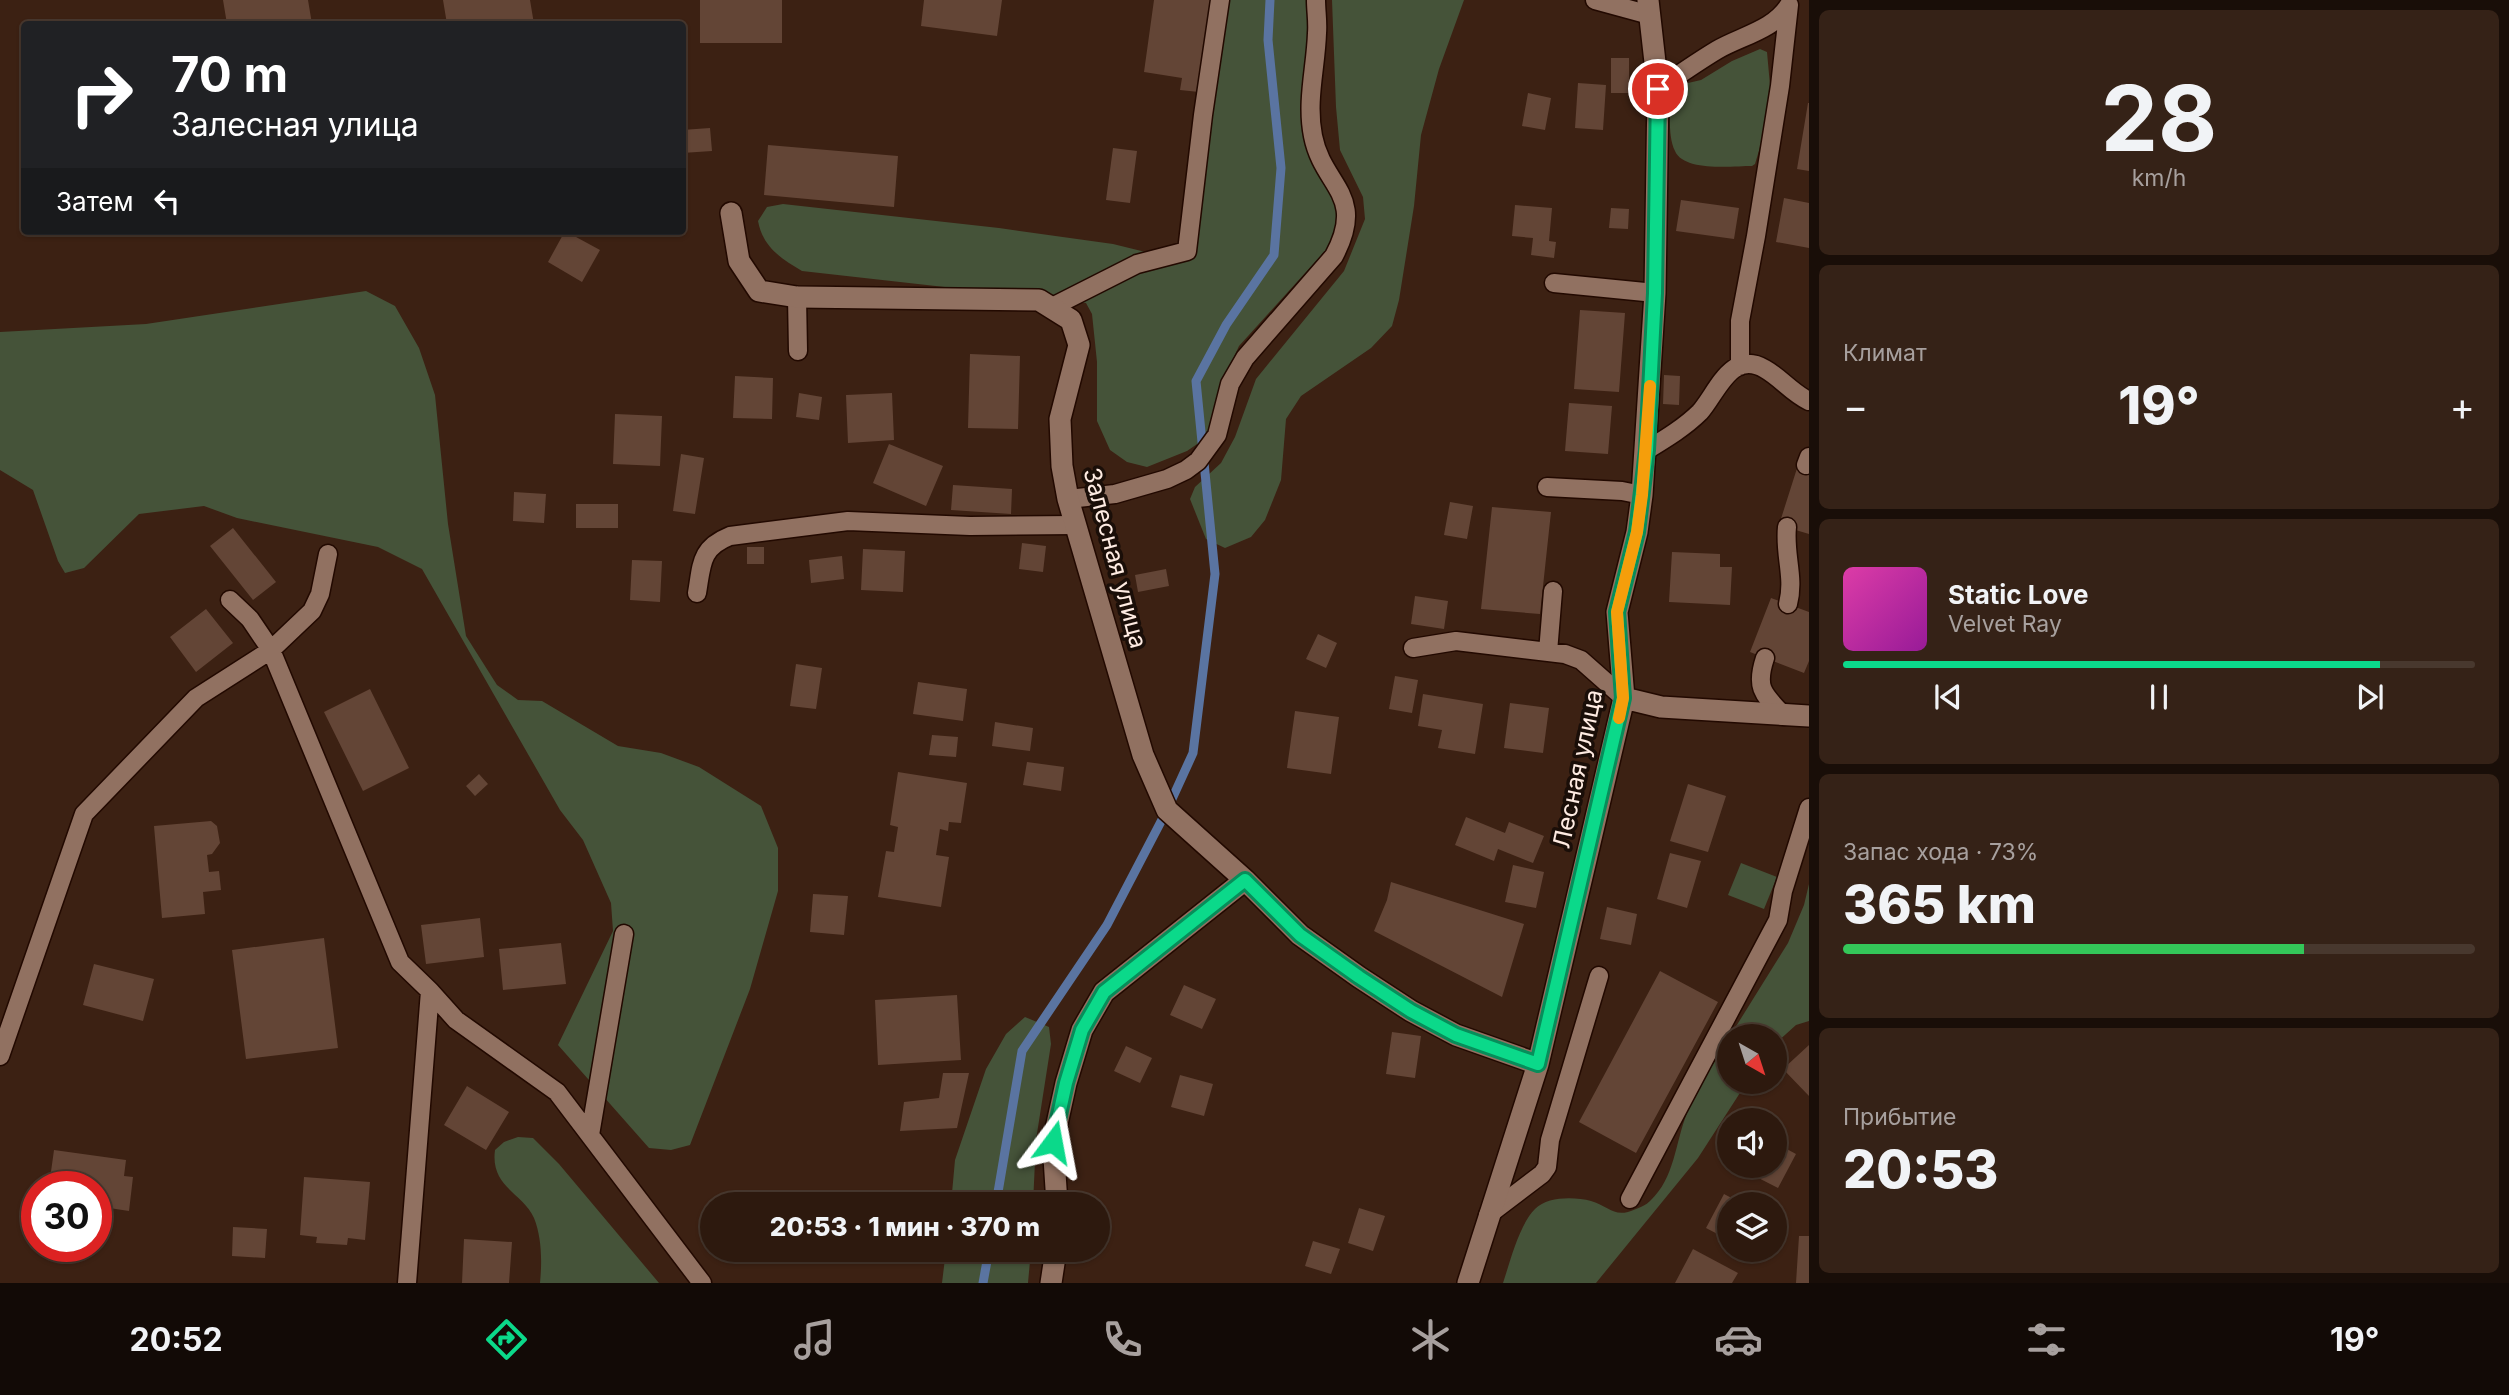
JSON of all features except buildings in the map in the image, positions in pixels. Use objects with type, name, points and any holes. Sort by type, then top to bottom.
[{"type":"street","name":"Лесная улица","points":[[1468,1283],[1538,1064],[1623,698],[1617,612],[1637,532],[1642,495],[1655,293],[1658,89],[1649,8]]},
{"type":"street","points":[[731,213],[739,261],[759,291],[797,297],[1039,300],[1052,307]]},
{"type":"street","name":"Залесная улица","points":[[1052,307],[1071,320],[1079,345],[1060,419],[1062,466],[1068,499],[1143,755],[1167,810],[1245,880],[1300,935],[1359,977],[1411,1011],[1456,1035],[1538,1064]]},
{"type":"street","points":[[1623,698],[1661,707],[1809,716]]},
{"type":"street","points":[[1055,1192],[1053,1142],[1066,1083],[1082,1030],[1104,992],[1245,880]]},
{"type":"street","points":[[1051,1283],[1054,1262]]},
{"type":"lane","points":[[1052,307],[1137,264],[1187,251],[1220,0]]},
{"type":"lane","points":[[1068,499],[1115,494],[1167,479],[1198,461],[1217,435],[1230,384],[1245,358],[1334,256],[1344,237],[1346,219],[1343,197],[1313,137],[1310,100],[1317,33],[1316,0]]},
{"type":"lane","points":[[1595,0],[1649,8]]},
{"type":"lane","points":[[1658,89],[1718,50],[1783,15],[1790,2]]},
{"type":"lane","points":[[1740,366],[1740,321],[1778,100],[1790,2]]},
{"type":"lane","points":[[1555,283],[1655,293]]},
{"type":"lane","points":[[797,297],[798,351]]},
{"type":"lane","points":[[1647,450],[1700,411],[1724,376],[1740,366],[1764,368],[1797,396],[1809,401]]},
{"type":"lane","points":[[1548,488],[1622,491],[1642,495]]},
{"type":"lane","points":[[697,593],[704,555],[715,542],[730,536],[848,521],[970,526],[1075,525]]},
{"type":"lane","points":[[1787,527],[1786,541],[1792,575],[1788,604]]},
{"type":"lane","points":[[0,1056],[84,814],[196,698],[271,650],[312,611],[320,594],[328,554]]},
{"type":"lane","points":[[1789,564],[1809,570]]},
{"type":"lane","points":[[1548,652],[1553,591]]},
{"type":"lane","points":[[230,600],[250,619],[271,650],[400,961],[456,1020],[557,1092],[702,1283]]},
{"type":"lane","points":[[1413,648],[1455,641],[1564,654],[1581,660],[1623,698]]},
{"type":"lane","points":[[1765,658],[1759,675],[1762,687],[1784,716]]},
{"type":"lane","points":[[1630,1199],[1778,920],[1783,891],[1809,808]]},
{"type":"lane","points":[[590,1135],[624,934]]},
{"type":"lane","points":[[1488,1215],[1542,1174],[1547,1167],[1550,1140],[1599,976]]},
{"type":"lane","points":[[407,1283],[430,991]]},
{"type":"green space","points":[[1229,0],[1313,0],[1307,111],[1341,201],[1335,240],[1239,346],[1222,383],[1217,420],[1206,438],[1187,451],[1147,467],[1127,462],[1110,450],[1097,421],[1097,362],[1092,314],[1086,303],[802,271],[780,256],[764,238],[758,221],[767,207],[783,204],[999,228],[1113,244],[1178,260]]},
{"type":"green space","points":[[1332,0],[1464,0],[1439,69],[1421,135],[1414,206],[1399,300],[1392,326],[1371,348],[1301,396],[1286,419],[1281,480],[1265,520],[1251,537],[1225,548],[1206,539],[1190,499],[1195,487],[1221,463],[1235,437],[1256,379],[1344,271],[1365,219],[1363,197],[1340,150]]},
{"type":"green space","points":[[1760,49],[1767,52],[1772,107],[1755,164],[1709,166],[1680,158],[1671,137],[1670,91],[1675,86],[1701,80],[1732,61]]},
{"type":"green space","points":[[366,291],[395,306],[419,348],[435,395],[448,524],[466,636],[497,685],[518,700],[542,701],[618,746],[661,753],[699,767],[761,806],[778,848],[778,891],[750,989],[690,1145],[671,1150],[649,1148],[558,1045],[613,931],[611,903],[583,840],[560,810],[422,569],[378,547],[237,518],[204,506],[139,514],[84,568],[65,573],[58,561],[33,490],[0,470],[0,332],[146,324]]},
{"type":"green space","points":[[1741,863],[1777,877],[1764,909],[1728,895]]},
{"type":"green space","points":[[1809,884],[1809,1021],[1796,1025],[1787,1033],[1787,1024],[1737,1024],[1788,943],[1804,905]]},
{"type":"green space","points":[[1025,1017],[1049,1027],[1051,1044],[1036,1140],[1034,1192],[952,1192],[955,1160],[986,1069],[1006,1034]]},
{"type":"green space","points":[[1717,1058],[1717,1094],[1739,1094],[1730,1108],[1717,1108],[1717,1129],[1698,1158],[1596,1283],[1503,1283],[1524,1224],[1540,1205],[1554,1200],[1577,1199],[1598,1203],[1622,1213],[1650,1201],[1670,1171],[1683,1124],[1701,1084]]},
{"type":"green space","points":[[518,1137],[533,1138],[559,1164],[659,1283],[540,1283],[541,1250],[534,1218],[529,1209],[502,1181],[495,1163],[495,1150],[504,1142]]},
{"type":"green space","points":[[945,1262],[1030,1262],[1028,1283],[942,1283]]},
{"type":"waterway","points":[[998,1192],[1022,1051],[1107,925],[1167,810],[1193,753],[1215,574],[1196,381],[1226,325],[1274,255],[1281,168],[1268,40],[1270,0]]},
{"type":"waterway","points":[[983,1283],[987,1262]]},
{"type":"slow traffic","points":[[1619,718],[1623,698],[1617,612],[1637,532],[1647,450],[1650,386]]},
{"type":"route","points":[[1053,1142],[1066,1083],[1082,1030],[1104,992],[1245,880],[1300,935],[1411,1011],[1456,1035],[1538,1064],[1623,698],[1617,612],[1637,532],[1647,450],[1655,293],[1658,89]]}]
